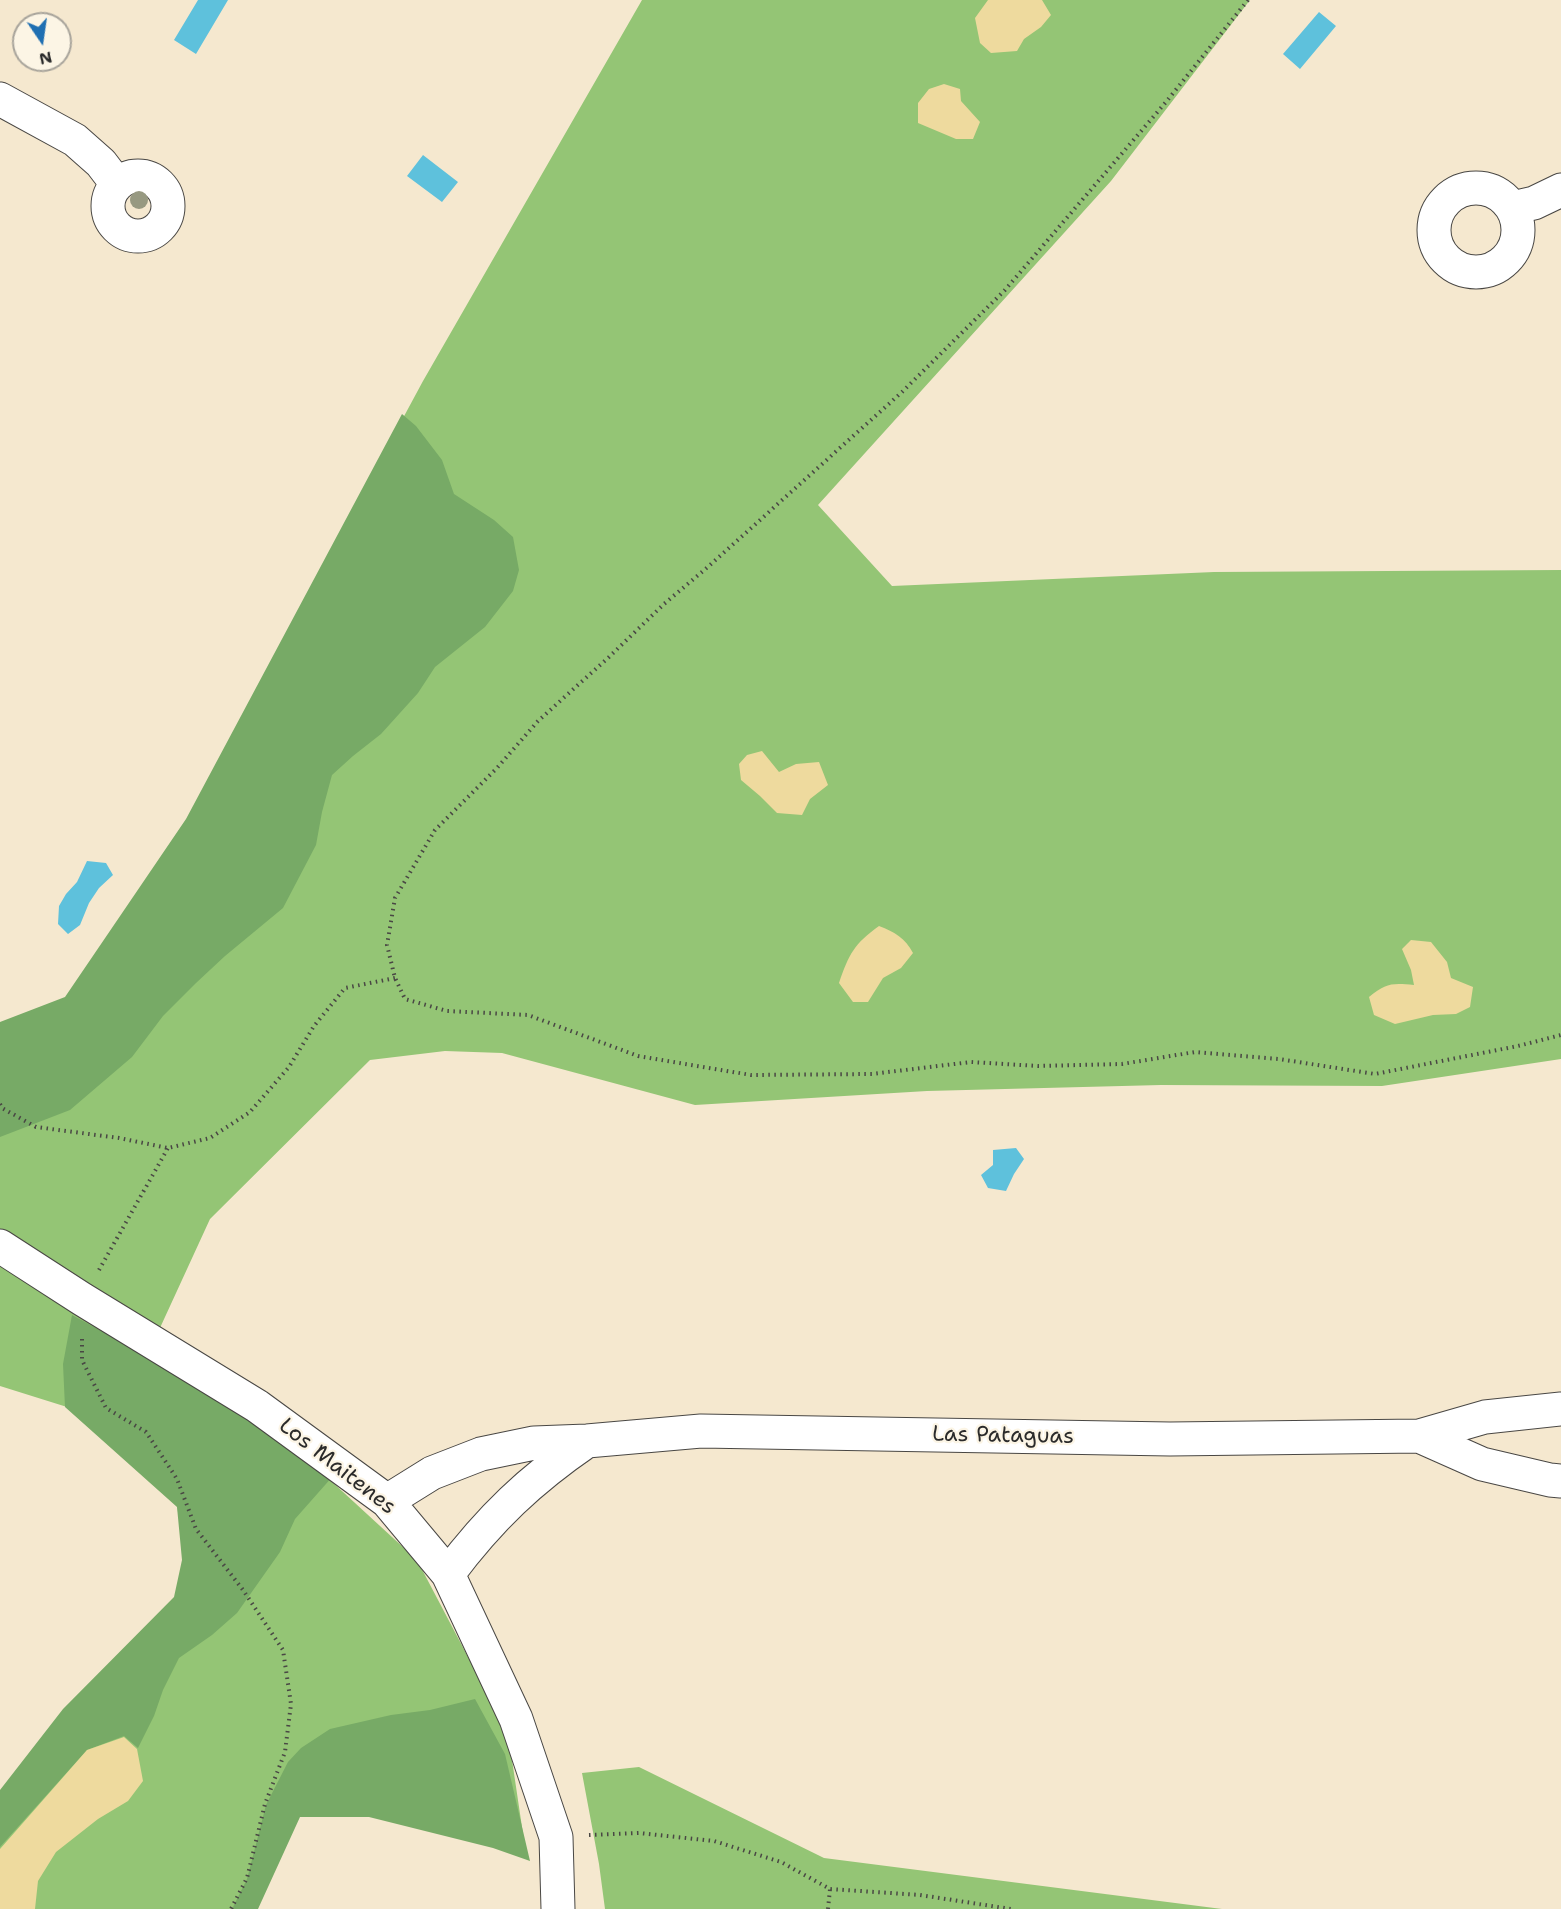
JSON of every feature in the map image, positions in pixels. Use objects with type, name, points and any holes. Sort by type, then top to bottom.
[{"type":"street","points":[[0,99],[75,140],[101,163],[117,184]]},
{"type":"street","points":[[1512,208],[1534,203],[1561,190]]},
{"type":"street","name":"Los Maitenes","points":[[0,1245],[82,1299],[257,1406],[387,1501],[448,1574],[516,1719],[556,1837],[558,1909]]},
{"type":"street","name":"Las Pataguas","points":[[387,1501],[432,1473],[481,1454],[534,1443],[587,1441],[701,1431],[1170,1439],[1419,1436],[1485,1417],[1561,1409]]},
{"type":"street","name":"Las Pataguas","points":[[1419,1436],[1482,1464],[1550,1480],[1561,1480]]},
{"type":"street","points":[[448,1574],[497,1514],[540,1475],[587,1441]]},
{"type":"path","points":[[1248,0],[1166,102],[1005,290],[902,392],[664,604],[538,721],[497,768],[435,830],[395,898],[387,945],[395,978],[405,999],[447,1011],[528,1015],[638,1056],[751,1075],[872,1074],[971,1062],[1038,1066],[1122,1064],[1195,1053],[1279,1059],[1375,1074],[1518,1046],[1561,1035]]},
{"type":"path","points":[[0,1104],[36,1127],[119,1138],[168,1148],[210,1138],[250,1112],[289,1067],[314,1026],[345,988],[395,978]]},
{"type":"path","points":[[168,1148],[82,1299],[82,1360],[106,1408],[146,1432],[177,1479],[196,1528],[243,1590],[283,1650],[291,1704],[285,1752],[265,1804],[247,1878],[231,1909]]},
{"type":"path","points":[[556,1837],[639,1833],[714,1841],[781,1862],[830,1889],[920,1895],[1011,1909]]},
{"type":"path","points":[[828,1909],[830,1889]]},
{"type":"green space","points":[[642,0],[1250,0],[1111,181],[818,505],[892,586],[1214,572],[1561,570],[1561,1059],[1382,1086],[1161,1085],[927,1091],[695,1105],[502,1053],[445,1051],[370,1060],[210,1219],[148,1354],[330,1480],[417,1560],[508,1733],[526,1854],[365,1814],[300,1813],[254,1909],[0,1909],[0,1792],[176,1598],[185,1561],[177,1505],[67,1407],[0,1386],[0,1024],[65,999],[188,817],[423,381]]},
{"type":"green space","points":[[402,414],[416,426],[442,460],[454,494],[494,520],[513,537],[519,570],[513,591],[485,627],[435,667],[418,693],[381,734],[332,775],[316,845],[283,908],[196,983],[163,1016],[132,1057],[70,1110],[0,1137],[0,1022],[65,997],[186,819]]},
{"type":"green space","points":[[72,1315],[223,1397],[333,1476],[295,1519],[280,1552],[237,1613],[212,1635],[179,1658],[138,1748],[124,1736],[87,1750],[0,1847],[0,1790],[63,1709],[174,1597],[182,1560],[177,1507],[65,1407],[63,1364]]},
{"type":"green space","points":[[475,1699],[505,1754],[530,1861],[493,1848],[369,1817],[300,1817],[258,1909],[232,1909],[247,1879],[266,1805],[288,1762],[301,1748],[330,1729]]},
{"type":"green space","points":[[639,1767],[824,1858],[1222,1909],[605,1909],[582,1773]]},
{"type":"sand","points":[[988,0],[1042,0],[1051,15],[1041,27],[1024,39],[1017,51],[991,53],[980,43],[975,18]]},
{"type":"sand","points":[[944,84],[960,89],[961,101],[980,122],[973,139],[956,139],[918,123],[918,103],[929,89]]},
{"type":"sand","points":[[762,751],[779,772],[796,764],[819,762],[828,785],[810,799],[802,815],[777,813],[741,780],[739,764],[747,755]]},
{"type":"sand","points":[[879,926],[899,936],[913,953],[901,968],[883,978],[868,1002],[853,1002],[839,983],[853,950]]},
{"type":"sand","points":[[1411,940],[1431,942],[1447,962],[1451,978],[1473,987],[1470,1007],[1456,1014],[1433,1015],[1395,1024],[1374,1015],[1369,997],[1375,992],[1390,985],[1414,985],[1411,970],[1402,949]]},
{"type":"sand","points":[[124,1737],[137,1749],[143,1781],[128,1801],[98,1819],[56,1852],[38,1881],[35,1909],[0,1909],[0,1849],[87,1750]]},
{"type":"water","points":[[198,0],[228,0],[196,54],[174,40]]},
{"type":"water","points":[[1319,12],[1336,26],[1300,69],[1283,54]]},
{"type":"water","points":[[423,155],[458,182],[442,202],[407,176]]},
{"type":"water","points":[[87,861],[106,863],[113,875],[99,888],[89,903],[80,925],[68,934],[58,924],[59,906],[77,882]]},
{"type":"water","points":[[1016,1148],[1024,1159],[1006,1191],[988,1188],[981,1175],[993,1165],[993,1150]]}]
